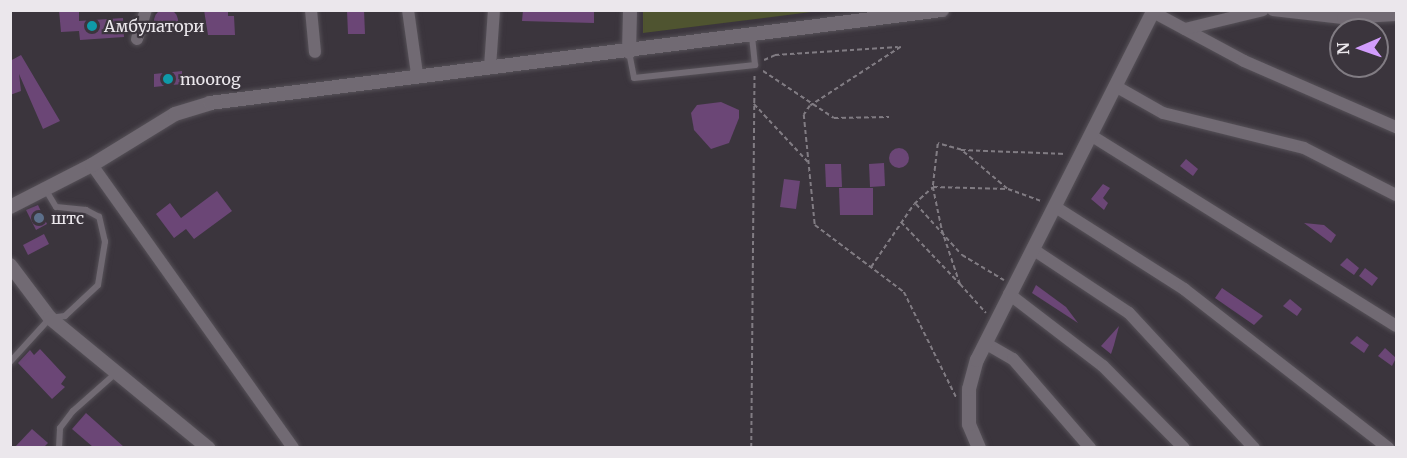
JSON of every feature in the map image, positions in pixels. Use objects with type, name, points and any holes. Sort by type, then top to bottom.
[{"type":"street","points":[[137,39],[146,10]]},
{"type":"street","points":[[310,10],[315,52]]},
{"type":"street","points":[[408,10],[417,74]]},
{"type":"street","points":[[490,67],[494,10]]},
{"type":"street","points":[[629,52],[630,10]]},
{"type":"street","points":[[10,207],[92,165],[175,114],[210,103],[417,74],[752,37],[942,10]]},
{"type":"street","points":[[1185,29],[1263,10]]},
{"type":"street","points":[[1273,10],[1343,18],[1396,12]]},
{"type":"street","points":[[980,447],[969,424],[969,389],[985,343],[994,321],[1058,208],[1154,11],[1263,70],[1396,127]]},
{"type":"street","points":[[1117,87],[1163,114],[1304,148],[1396,195]]},
{"type":"street","points":[[1092,136],[1396,326]]},
{"type":"street","points":[[92,165],[293,447]]},
{"type":"street","points":[[1058,208],[1184,289],[1388,447]]},
{"type":"street","points":[[1034,250],[1129,313],[1254,447]]},
{"type":"street","points":[[10,265],[50,318],[208,447]]},
{"type":"street","points":[[1012,290],[1103,366],[1184,447]]},
{"type":"street","points":[[985,343],[1013,359],[1090,447]]},
{"type":"lane","points":[[629,52],[634,78],[755,65],[752,37]]},
{"type":"lane","points":[[10,362],[50,318],[65,316],[98,285],[105,236],[99,217],[86,210],[56,207],[45,189]]},
{"type":"lane","points":[[59,447],[60,428],[73,411],[117,372]]},
{"type":"path","points":[[755,65],[775,55],[901,47],[810,106],[804,115],[815,225],[904,292],[959,404]]},
{"type":"path","points":[[751,447],[755,65]]},
{"type":"path","points":[[755,65],[810,106],[834,118],[889,117]]},
{"type":"path","points":[[754,104],[808,163]]},
{"type":"path","points":[[960,284],[942,231],[933,187],[938,144],[961,150],[1083,155]]},
{"type":"path","points":[[961,150],[1008,189],[1058,208]]},
{"type":"path","points":[[872,267],[901,221],[914,204],[933,187],[1008,189]]},
{"type":"path","points":[[914,204],[942,231],[962,255],[1012,290]]},
{"type":"path","points":[[901,221],[994,321]]},
{"type":"green space","points":[[643,10],[819,11],[643,33]]},
{"type":"building","points":[[166,9],[175,12],[178,21],[175,30],[166,33],[157,30],[154,21],[157,12]]},
{"type":"building","name":"Амбулатори","points":[[59,10],[79,10],[79,21],[123,18],[124,37],[80,40],[79,31],[61,32]]},
{"type":"building","points":[[204,10],[228,10],[228,16],[234,16],[235,35],[208,35]]},
{"type":"building","points":[[347,10],[364,10],[365,34],[348,34]]},
{"type":"building","points":[[523,10],[594,10],[594,23],[522,21]]},
{"type":"building","points":[[21,55],[60,121],[43,129],[19,74],[21,91],[10,95],[10,61]]},
{"type":"building","name":"moorog","points":[[182,71],[182,84],[154,87],[154,74]]},
{"type":"building","points":[[721,102],[739,110],[739,118],[729,143],[711,149],[694,130],[691,113],[697,105]]},
{"type":"building","points":[[899,148],[906,151],[909,158],[906,165],[899,168],[892,165],[889,158],[892,151]]},
{"type":"building","points":[[1186,159],[1198,169],[1193,176],[1180,166]]},
{"type":"building","points":[[884,163],[885,186],[870,187],[869,164]]},
{"type":"building","points":[[825,164],[841,164],[842,187],[826,187]]},
{"type":"building","points":[[784,179],[800,181],[796,209],[780,207]]},
{"type":"building","points":[[1103,184],[1110,188],[1103,198],[1108,203],[1104,210],[1091,199]]},
{"type":"building","points":[[839,188],[873,188],[873,215],[840,215]]},
{"type":"building","points":[[217,191],[232,211],[194,239],[186,229],[174,238],[156,214],[170,203],[181,218]]},
{"type":"building","points":[[38,205],[47,224],[36,230],[26,210]]},
{"type":"building","points":[[1304,223],[1324,225],[1336,235],[1331,243]]},
{"type":"building","points":[[44,234],[49,244],[28,255],[23,245]]},
{"type":"building","points":[[1347,258],[1359,268],[1354,275],[1340,265]]},
{"type":"building","points":[[1365,268],[1378,278],[1372,286],[1359,276]]},
{"type":"building","points":[[1036,285],[1066,307],[1078,323],[1032,293]]},
{"type":"building","points":[[1222,288],[1263,316],[1254,325],[1215,298]]},
{"type":"building","points":[[1290,299],[1302,309],[1297,316],[1283,306]]},
{"type":"building","points":[[1119,326],[1114,345],[1111,354],[1101,346]]},
{"type":"building","points":[[1357,336],[1369,345],[1364,353],[1350,343]]},
{"type":"building","points":[[1385,348],[1396,358],[1392,366],[1378,356]]},
{"type":"building","points":[[40,349],[66,377],[61,384],[65,387],[52,399],[18,363],[30,350],[34,355]]},
{"type":"building","points":[[86,413],[124,447],[93,447],[72,429]]},
{"type":"building","points":[[32,429],[48,443],[44,447],[15,447]]},
{"type":"place","name":"Амбулатори","points":[[92,26]]},
{"type":"place","name":"moorog","points":[[168,79]]},
{"type":"place","name":"штс","points":[[39,218]]}]
